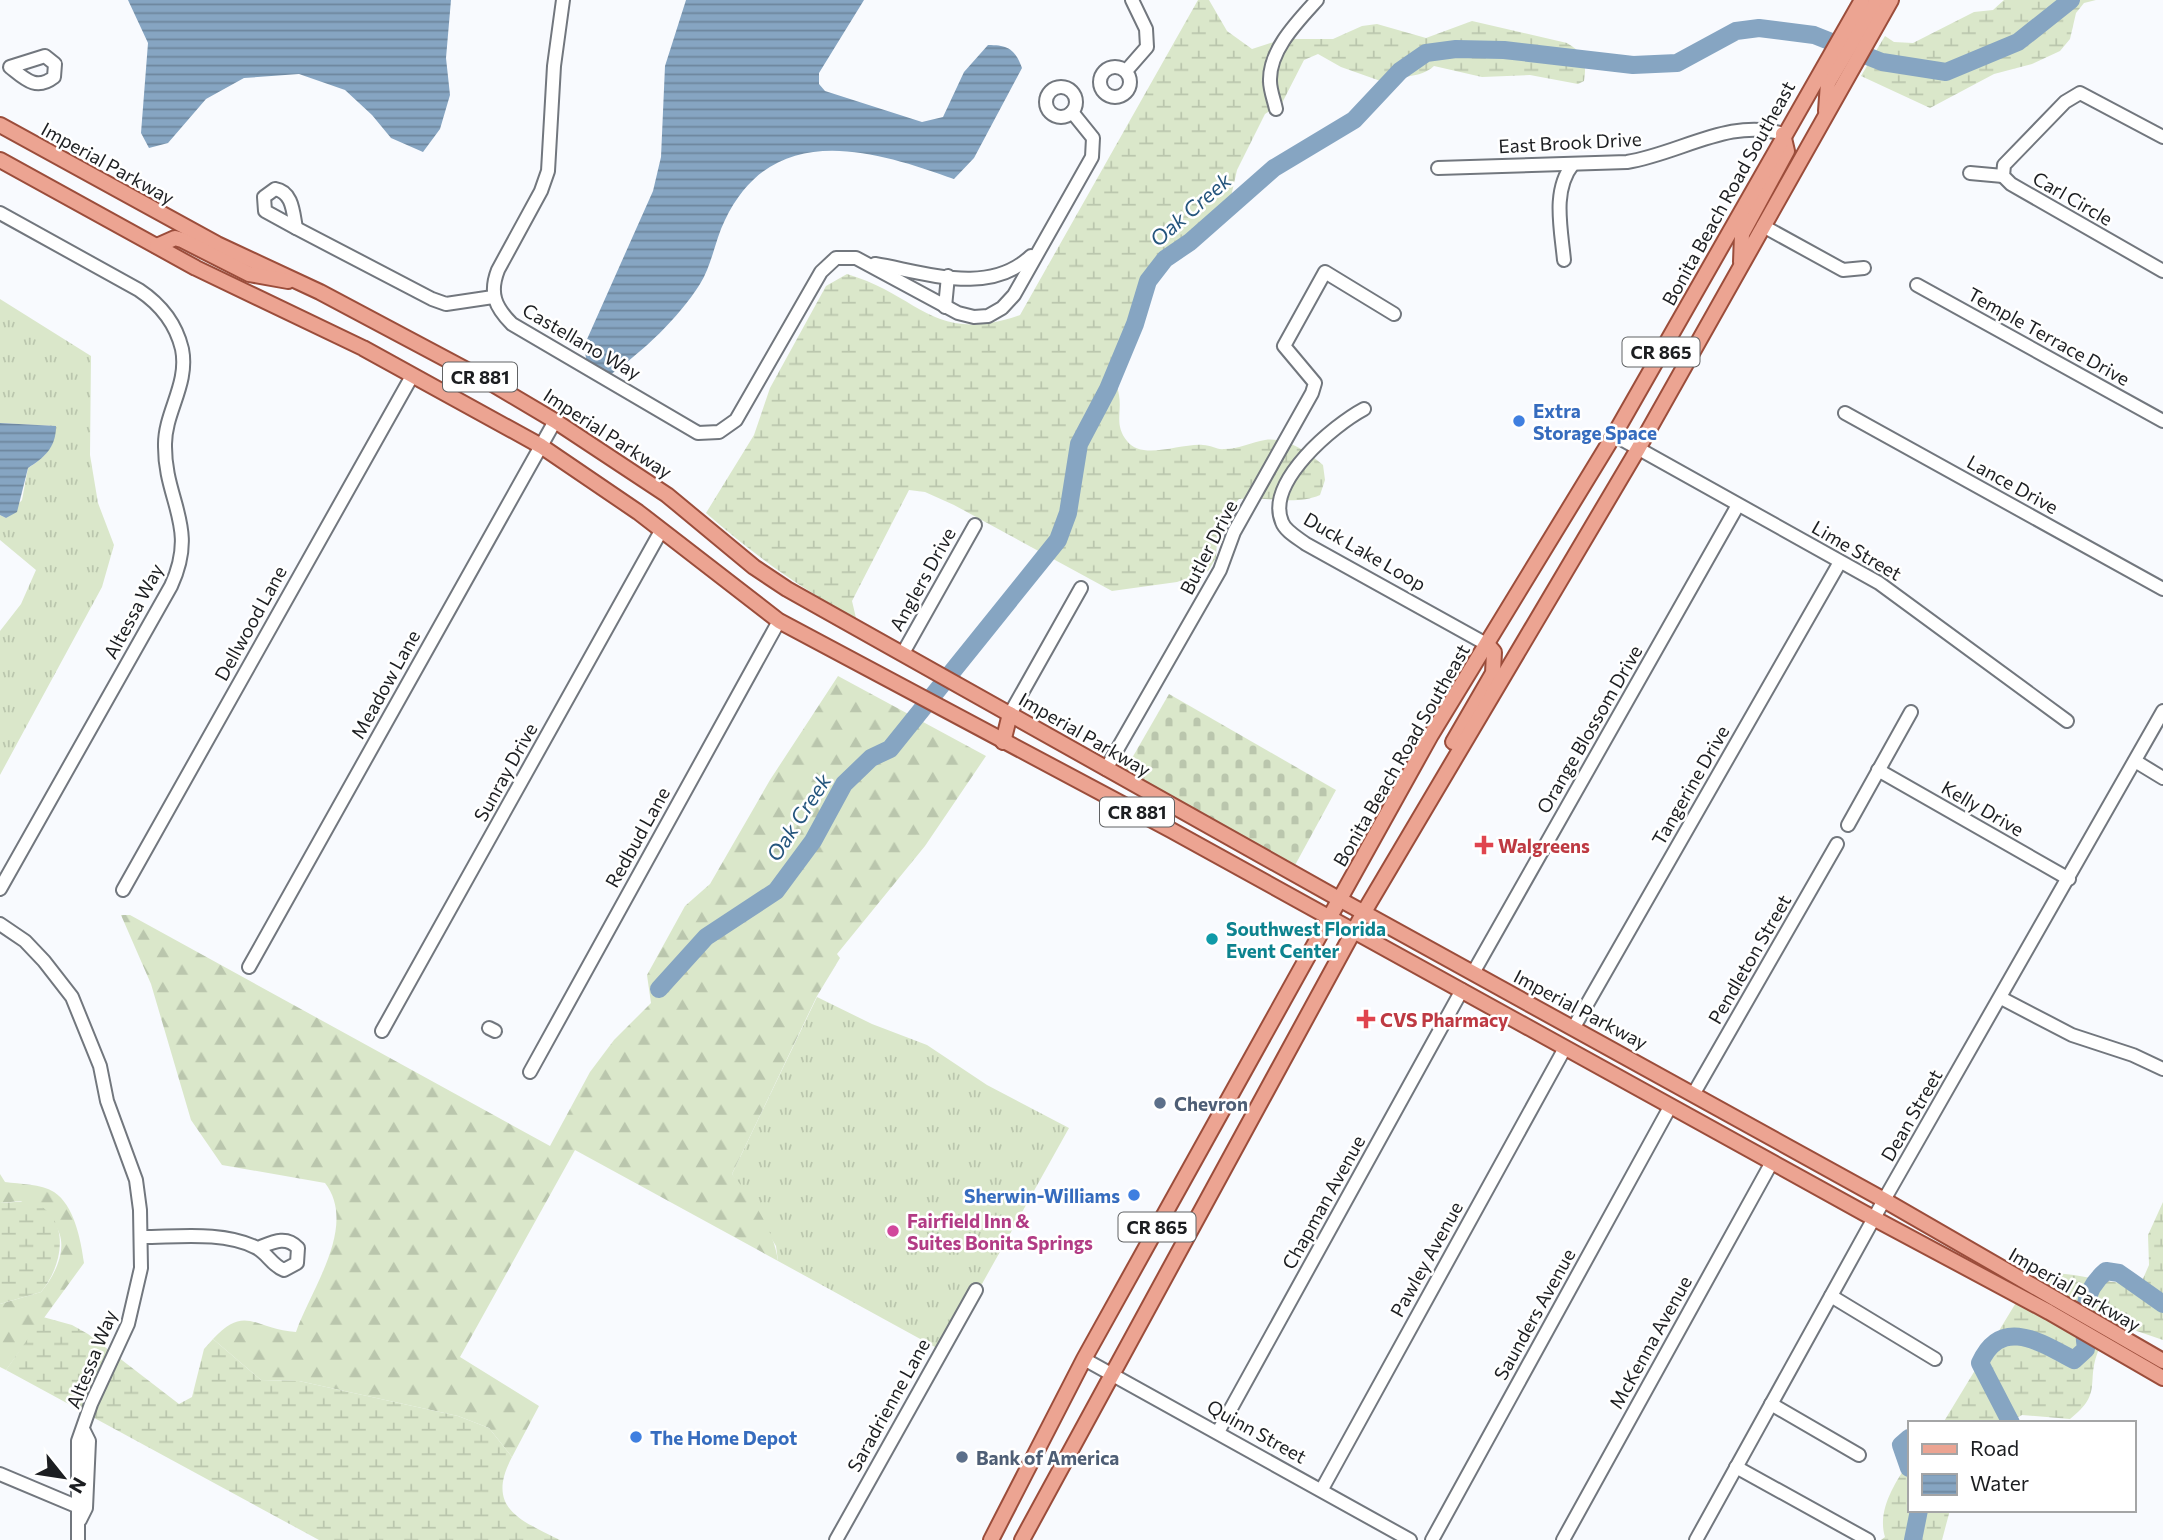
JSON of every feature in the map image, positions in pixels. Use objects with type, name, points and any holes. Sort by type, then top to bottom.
[{"type":"main road","name":"Bonita Beach Road Southeast","points":[[1022,1540],[1353,931],[1638,449],[1826,116],[1839,64],[1861,26],[1862,0]]},
{"type":"main road","points":[[1861,26],[1877,0]]},
{"type":"main road","name":"Bonita Beach Road Southeast","points":[[991,1540],[1084,1359],[1431,735],[1614,435],[1783,134],[1839,64],[1861,26],[1891,0]]},
{"type":"main road","name":"Imperial Parkway","points":[[0,125],[217,244],[297,282],[491,383],[555,421],[667,495],[754,567],[787,589],[1339,899],[1884,1200],[2048,1296],[2134,1353],[2163,1378]]},
{"type":"main road","points":[[1740,267],[1742,234],[1787,150],[1783,134]]},
{"type":"main road","name":"Imperial Parkway","points":[[0,160],[157,246],[343,338],[541,446],[588,476],[779,621],[1462,990],[1874,1219],[2049,1312],[2134,1353],[2163,1362]]},
{"type":"main road","points":[[157,246],[167,240],[182,240],[249,274],[269,280],[297,282]]},
{"type":"main road","points":[[1449,766],[1453,741],[1493,673],[1494,652],[1488,645]]},
{"type":"main road","points":[[1003,742],[1010,713]]},
{"type":"main road","points":[[1059,771],[1092,778],[1100,776],[1106,769]]},
{"type":"street","points":[[296,228],[432,299],[446,303],[493,297],[493,284],[498,270],[548,171],[554,66],[563,0]]},
{"type":"street","points":[[1126,71],[1147,47],[1146,29],[1132,0]]},
{"type":"street","points":[[1276,109],[1269,80],[1277,56],[1290,31],[1317,0]]},
{"type":"street","name":"Carl Circle","points":[[2163,137],[2080,93],[2065,102],[2004,165],[2003,176],[2011,184],[2163,271]]},
{"type":"street","name":"Castellano Way","points":[[868,263],[945,307],[974,317],[996,313],[1014,295],[1094,150],[1090,132],[1072,112]]},
{"type":"street","name":"East Brook Drive","points":[[1438,168],[1648,159],[1737,130],[1761,128],[1783,134]]},
{"type":"street","points":[[1564,260],[1562,178],[1573,164]]},
{"type":"street","points":[[1970,173],[2003,176]]},
{"type":"street","name":"Altessa Way","points":[[0,213],[139,290],[152,299],[172,323],[182,352],[182,377],[167,430],[165,452],[167,473],[183,527],[182,557],[171,586],[0,889]]},
{"type":"street","points":[[1763,226],[1843,270],[1864,268]]},
{"type":"street","name":"Castellano Way","points":[[493,297],[500,312],[512,324],[640,397],[686,428],[712,433],[731,425],[741,414],[825,266],[843,256],[868,263],[974,280],[998,277],[1021,265],[1040,246]]},
{"type":"street","name":"Butler Drive","points":[[1106,769],[1220,570],[1234,533],[1312,393],[1315,383],[1284,346],[1325,272],[1394,314]]},
{"type":"street","points":[[945,307],[948,276]]},
{"type":"street","name":"Temple Terrace Drive","points":[[1917,285],[2163,421]]},
{"type":"street","name":"Dellwood Lane","points":[[123,890],[412,376]]},
{"type":"street","name":"Duck Lake Loop","points":[[1364,409],[1331,431],[1301,461],[1283,493],[1280,520],[1284,527],[1306,544],[1488,645]]},
{"type":"street","name":"Lance Drive","points":[[1845,413],[2163,589]]},
{"type":"street","name":"Meadow Lane","points":[[249,967],[555,421]]},
{"type":"street","name":"Lime Street","points":[[1614,435],[1892,592],[2067,721]]},
{"type":"street","name":"Orange Blossom Drive","points":[[1473,973],[1738,505]]},
{"type":"street","name":"Anglers Drive","points":[[903,653],[975,525]]},
{"type":"street","name":"Sunray Drive","points":[[382,1031],[662,531]]},
{"type":"street","name":"Tangerine Drive","points":[[1574,1027],[1840,562]]},
{"type":"street","points":[[1010,713],[1081,588]]},
{"type":"street","name":"Redbud Lane","points":[[530,1072],[779,621]]},
{"type":"street","name":"Dean Street","points":[[1696,1540],[1884,1200],[2163,711]]},
{"type":"street","points":[[1848,825],[1911,712]]},
{"type":"street","points":[[2135,761],[2163,778]]},
{"type":"street","name":"Kelly Drive","points":[[1878,770],[2069,879]]},
{"type":"street","name":"Pendleton Street","points":[[1694,1093],[1837,844]]},
{"type":"street","name":"Altessa Way","points":[[0,924],[25,941],[72,997],[89,1033],[107,1101],[136,1180],[142,1237],[141,1268],[128,1324],[91,1404],[84,1432],[78,1441],[76,1506],[80,1520]]},
{"type":"street","name":"Chapman Avenue","points":[[1218,1432],[1462,990]]},
{"type":"street","points":[[2001,998],[2073,1035],[2124,1052],[2163,1069]]},
{"type":"street","name":"Pawley Avenue","points":[[1322,1489],[1565,1048]]},
{"type":"street","name":"Saunders Avenue","points":[[1432,1540],[1670,1107]]},
{"type":"street","name":"McKenna Avenue","points":[[1563,1540],[1772,1163]]},
{"type":"street","points":[[142,1237],[216,1237],[258,1248]]},
{"type":"street","name":"Saradrienne Lane","points":[[836,1540],[976,1290]]},
{"type":"street","points":[[1831,1296],[1935,1359]]},
{"type":"street","name":"Quinn Street","points":[[1084,1359],[1410,1540]]},
{"type":"street","points":[[1771,1404],[1859,1455]]},
{"type":"street","name":"Altessa Way","points":[[78,1540],[80,1520],[86,1508],[89,1441],[84,1432]]},
{"type":"street","points":[[1736,1467],[1868,1540]]},
{"type":"street","points":[[0,1474],[76,1506]]},
{"type":"green space","points":[[1198,0],[1209,0],[1227,31],[1252,49],[1283,39],[1333,39],[1362,26],[1377,24],[1426,38],[1472,21],[1567,43],[1581,54],[1584,63],[1584,81],[1578,84],[1530,75],[1482,77],[1434,66],[1389,84],[1341,67],[1318,54],[1304,60],[1282,103],[1265,114],[1237,170],[1230,201],[1222,215],[1164,267],[1115,365],[1120,424],[1127,441],[1134,447],[1152,451],[1194,445],[1230,449],[1265,440],[1289,443],[1323,465],[1325,480],[1320,495],[1301,500],[1239,499],[1218,523],[1216,558],[1208,571],[1177,582],[1112,591],[954,505],[925,492],[909,490],[852,601],[856,618],[778,570],[706,513],[754,435],[770,388],[826,286],[847,274],[872,283],[929,314],[947,321],[967,324],[991,323],[1020,315]]},
{"type":"green space","points":[[2004,0],[2096,0],[2084,3],[2076,13],[2070,39],[2060,51],[2032,64],[1994,74],[1930,108],[1861,76],[1885,36],[1894,42],[1913,43],[1974,12],[1993,10]]},
{"type":"green space","points":[[0,299],[91,356],[90,455],[98,503],[114,545],[102,587],[0,775],[0,631],[21,604],[36,570],[0,540],[0,515],[6,518],[22,500],[28,468],[48,451],[55,426],[0,423]]},
{"type":"green space","points":[[838,676],[986,756],[925,846],[837,954],[840,958],[817,996],[732,1174],[761,1215],[772,1238],[778,1261],[575,1150],[460,1357],[539,1406],[512,1457],[489,1428],[458,1416],[299,1381],[261,1380],[213,1339],[224,1328],[243,1320],[296,1332],[334,1238],[334,1200],[325,1183],[222,1165],[191,1120],[151,984],[121,915],[130,915],[550,1146],[590,1072],[614,1040],[651,1003],[647,975],[685,906],[710,884],[770,780]]},
{"type":"green space","points":[[1169,694],[1336,790],[1294,867],[1124,772]]},
{"type":"green space","points":[[817,997],[872,1024],[927,1045],[987,1085],[1069,1128],[944,1352],[778,1261],[776,1246],[732,1174]]},
{"type":"green space","points":[[0,1174],[5,1182],[43,1187],[61,1198],[75,1224],[84,1263],[6,1370],[0,1367],[0,1304],[41,1292],[56,1269],[61,1241],[59,1232],[51,1221],[21,1201],[0,1203]]},
{"type":"green space","points":[[30,1201],[53,1218],[58,1229],[59,1255],[49,1281],[41,1292],[0,1304],[0,1203]]},
{"type":"green space","points":[[2163,1202],[2163,1340],[2131,1329],[2119,1331],[2031,1280],[2056,1273],[2114,1282],[2142,1281],[2149,1265],[2148,1235]]},
{"type":"green space","points":[[2017,1301],[2100,1347],[2093,1369],[2091,1393],[2081,1410],[2070,1419],[2022,1415],[2011,1421],[1944,1421]]},
{"type":"green space","points":[[43,1317],[72,1325],[88,1334],[179,1404],[192,1397],[204,1349],[213,1339],[261,1380],[299,1381],[458,1416],[489,1428],[512,1457],[502,1489],[511,1510],[532,1526],[560,1540],[319,1540],[6,1370]]},
{"type":"green space","points":[[1908,1464],[1908,1512],[1949,1512],[1942,1540],[1881,1540],[1885,1537],[1885,1508]]},
{"type":"water","points":[[128,0],[451,0],[446,58],[450,95],[440,129],[423,152],[391,138],[372,115],[345,90],[299,74],[244,78],[206,99],[168,143],[149,148],[141,133],[148,43]]},
{"type":"water","points":[[686,0],[864,0],[819,73],[819,84],[825,91],[922,122],[943,117],[964,72],[988,45],[1010,49],[1017,56],[1022,68],[974,158],[954,179],[858,152],[826,151],[797,155],[769,167],[745,188],[725,220],[708,269],[691,297],[659,334],[610,375],[587,364],[584,346],[653,191],[661,157],[665,66]]},
{"type":"water","points":[[0,423],[56,426],[54,440],[48,452],[28,468],[17,512],[6,518],[0,515]]},
{"type":"waterway","name":"Oak Creek","points":[[659,989],[706,937],[776,891],[813,841],[844,784],[871,758],[890,749],[1058,540],[1068,513],[1079,444],[1108,389],[1135,324],[1148,281],[1165,259],[1190,242],[1274,168],[1354,120],[1400,71],[1426,53],[1456,49],[1504,50],[1633,65],[1677,63],[1736,31],[1759,28],[1814,35],[1882,62],[1946,72],[2018,42],[2071,0]]},
{"type":"waterway","points":[[2010,1421],[1980,1363],[1999,1340],[2022,1337],[2048,1346],[2074,1360],[2086,1349],[2084,1317],[2088,1297],[2106,1271],[2119,1273],[2163,1304]]},
{"type":"waterway","points":[[1908,1439],[1901,1445],[1908,1465]]},
{"type":"waterway","points":[[1913,1540],[1919,1512]]},
{"type":"place","name":"Extra Storage Space","points":[[1519,421]]},
{"type":"place","name":"Walgreens","points":[[1484,845]]},
{"type":"place","name":"Southwest Florida Event Center","points":[[1212,939]]},
{"type":"place","name":"CVS Pharmacy","points":[[1366,1019]]},
{"type":"place","name":"Chevron","points":[[1160,1103]]},
{"type":"place","name":"Sherwin-Williams","points":[[1134,1195]]},
{"type":"place","name":"Fairfield Inn & Suites Bonita Springs","points":[[893,1231]]},
{"type":"place","name":"The Home Depot","points":[[636,1437]]},
{"type":"place","name":"Bank of America","points":[[962,1457]]}]
